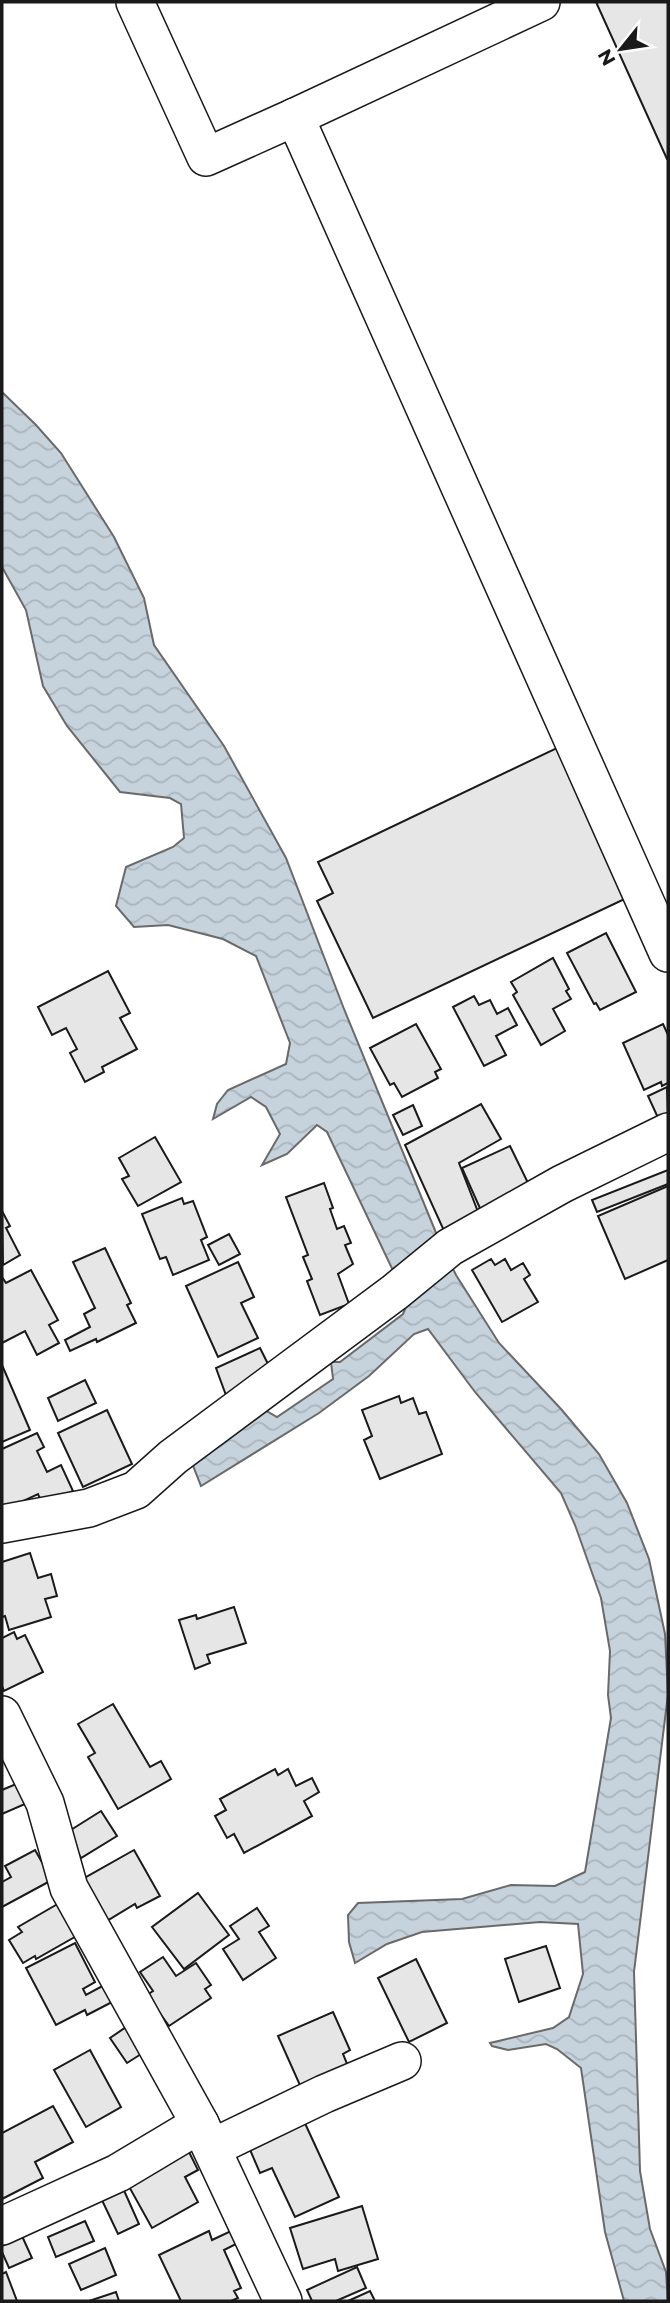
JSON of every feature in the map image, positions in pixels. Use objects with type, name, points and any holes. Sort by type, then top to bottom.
[{"type":"street","points":[[135,2],[206,157],[541,2]]},
{"type":"street","points":[[295,117],[668,953]]},
{"type":"street","points":[[2,1524],[89,1508],[136,1490],[173,1457],[395,1292],[450,1247],[562,1184],[668,1132]]},
{"type":"street","points":[[2,1715],[45,1803],[69,1888],[206,2136],[282,2301]]},
{"type":"street","points":[[2,2226],[206,2136],[324,2094],[402,2061]]},
{"type":"water","points":[[2,392],[61,453],[114,537],[144,598],[154,645],[224,746],[286,858],[344,1009],[456,1275],[499,1343],[599,1454],[627,1503],[649,1559],[665,1634],[668,1694],[634,1972],[640,2171],[650,2229],[666,2272],[668,2301],[624,2301],[605,2232],[581,2068],[546,2044],[508,2050],[490,2043],[553,2028],[569,2017],[583,1974],[578,1924],[540,1922],[422,1932],[387,1944],[355,1963],[349,1942],[348,1915],[358,1903],[462,1899],[511,1885],[555,1886],[585,1872],[611,1718],[608,1695],[610,1651],[601,1598],[561,1493],[475,1392],[428,1329],[414,1334],[369,1376],[319,1413],[201,1486],[192,1463],[263,1409],[277,1417],[333,1379],[331,1362],[340,1362],[403,1314],[408,1302],[327,1132],[317,1125],[287,1154],[262,1165],[280,1134],[266,1107],[251,1097],[213,1119],[217,1104],[228,1090],[286,1064],[290,1043],[256,956],[223,939],[168,925],[134,927],[116,906],[126,867],[173,847],[184,838],[181,804],[170,798],[120,792],[67,726],[43,686],[26,610],[2,567]]},
{"type":"building","points":[[596,2],[668,2],[668,159],[667,159]]},
{"type":"building","points":[[559,747],[631,896],[373,1018],[317,901],[333,893],[318,862]]},
{"type":"building","points":[[606,933],[636,992],[600,1010],[596,1003],[594,1004],[567,953]]},
{"type":"building","points":[[553,958],[569,989],[566,991],[571,999],[553,1009],[565,1031],[541,1045],[513,995],[517,992],[511,982]]},
{"type":"building","points":[[108,971],[130,1013],[120,1018],[137,1049],[102,1067],[104,1072],[85,1082],[70,1053],[77,1049],[66,1028],[52,1035],[38,1007]]},
{"type":"building","points":[[474,996],[479,1005],[490,1000],[497,1014],[508,1008],[517,1025],[496,1036],[506,1055],[484,1066],[453,1007]]},
{"type":"building","points":[[416,1024],[441,1069],[435,1072],[438,1078],[402,1097],[394,1083],[390,1085],[370,1048]]},
{"type":"building","points":[[663,1024],[668,1035],[668,1083],[662,1086],[661,1082],[644,1090],[623,1043]]},
{"type":"building","points":[[667,1087],[668,1116],[659,1120],[648,1096]]},
{"type":"building","points":[[481,1104],[501,1139],[459,1163],[480,1217],[445,1233],[405,1145]]},
{"type":"building","points":[[413,1105],[422,1126],[403,1135],[393,1115]]},
{"type":"building","points":[[155,1137],[181,1182],[138,1206],[122,1179],[129,1176],[119,1158]]},
{"type":"building","points":[[510,1146],[531,1189],[483,1215],[462,1168]]},
{"type":"building","points":[[668,1170],[668,1184],[597,1212],[592,1200]]},
{"type":"building","points":[[324,1183],[337,1229],[344,1226],[351,1243],[345,1245],[353,1264],[338,1274],[349,1304],[320,1315],[307,1281],[312,1279],[303,1257],[308,1255],[286,1197]]},
{"type":"building","points":[[668,1186],[668,1260],[625,1279],[598,1216]]},
{"type":"building","points":[[182,1198],[184,1204],[193,1201],[207,1237],[201,1240],[209,1260],[173,1275],[166,1257],[160,1259],[142,1214]]},
{"type":"building","points":[[2,1211],[10,1226],[6,1228],[20,1255],[3,1265]]},
{"type":"building","points":[[229,1234],[240,1254],[219,1265],[208,1245]]},
{"type":"building","points":[[105,1248],[131,1303],[127,1305],[136,1323],[97,1342],[96,1339],[70,1351],[65,1340],[90,1327],[84,1314],[95,1308],[73,1262]]},
{"type":"building","points":[[491,1259],[495,1265],[505,1259],[511,1270],[523,1263],[530,1275],[524,1279],[538,1302],[502,1322],[472,1270]]},
{"type":"building","points":[[238,1262],[254,1297],[241,1303],[258,1338],[218,1357],[186,1286]]},
{"type":"building","points":[[31,1270],[58,1320],[49,1325],[59,1343],[37,1355],[25,1331],[2,1343],[2,1277],[6,1283]]},
{"type":"building","points":[[260,1348],[270,1368],[227,1398],[216,1368]]},
{"type":"building","points":[[2,1365],[30,1430],[2,1442]]},
{"type":"building","points":[[85,1380],[96,1403],[58,1421],[48,1398]]},
{"type":"building","points":[[399,1396],[401,1403],[413,1398],[419,1414],[426,1412],[442,1454],[380,1479],[364,1440],[372,1436],[362,1410]]},
{"type":"building","points":[[107,1410],[132,1464],[83,1487],[58,1433]]},
{"type":"building","points":[[37,1433],[44,1447],[37,1451],[47,1472],[61,1465],[73,1491],[43,1506],[38,1494],[2,1511],[2,1449]]},
{"type":"building","points":[[30,1553],[38,1578],[51,1574],[57,1596],[45,1599],[51,1617],[9,1630],[5,1616],[2,1617],[2,1562]]},
{"type":"building","points":[[234,1607],[246,1643],[207,1655],[210,1663],[195,1669],[179,1620],[196,1615],[197,1619]]},
{"type":"building","points":[[14,1632],[17,1639],[25,1635],[43,1672],[4,1691],[2,1638]]},
{"type":"building","points":[[113,1704],[150,1767],[161,1761],[171,1779],[118,1809],[88,1757],[95,1753],[78,1724]]},
{"type":"building","points":[[275,1769],[278,1775],[288,1769],[296,1786],[312,1778],[319,1792],[304,1801],[312,1816],[244,1853],[234,1834],[227,1838],[215,1816],[226,1810],[220,1799]]},
{"type":"building","points":[[16,1784],[25,1804],[2,1814],[2,1790]]},
{"type":"building","points":[[101,1811],[117,1836],[81,1858],[66,1833]]},
{"type":"building","points":[[35,1850],[52,1880],[2,1907],[2,1882],[11,1877],[5,1866]]},
{"type":"building","points":[[134,1850],[160,1896],[137,1908],[135,1904],[105,1922],[81,1880]]},
{"type":"building","points":[[198,1893],[229,1935],[184,1969],[152,1927]]},
{"type":"building","points":[[61,1902],[80,1934],[36,1959],[35,1956],[23,1963],[9,1940],[22,1932],[18,1927]]},
{"type":"building","points":[[257,1908],[269,1926],[259,1932],[276,1958],[243,1980],[223,1949],[239,1939],[230,1926]]},
{"type":"building","points":[[75,1943],[95,1982],[83,1989],[86,1995],[108,1983],[116,2000],[87,2015],[85,2010],[56,2025],[26,1968]]},
{"type":"building","points":[[546,1946],[560,1988],[519,2002],[505,1959]]},
{"type":"building","points":[[163,1957],[176,1976],[196,1963],[211,1985],[205,1989],[211,1998],[169,2026],[147,1995],[153,1991],[140,1972]]},
{"type":"building","points":[[416,1959],[447,2023],[409,2042],[378,1978]]},
{"type":"building","points":[[333,2012],[350,2050],[343,2054],[350,2071],[303,2092],[278,2036]]},
{"type":"building","points":[[132,2023],[149,2049],[127,2063],[110,2038]]},
{"type":"building","points":[[90,2050],[121,2107],[86,2127],[54,2070]]},
{"type":"building","points":[[53,2106],[73,2142],[35,2162],[43,2178],[2,2199],[2,2133]]},
{"type":"building","points":[[303,2119],[339,2197],[295,2217],[272,2168],[260,2173],[248,2145]]},
{"type":"building","points":[[188,2150],[198,2170],[185,2177],[198,2202],[152,2228],[127,2183]]},
{"type":"building","points":[[122,2186],[139,2224],[118,2234],[100,2196]]},
{"type":"building","points":[[362,2206],[378,2259],[338,2271],[335,2259],[303,2269],[290,2228]]},
{"type":"building","points":[[85,2221],[94,2241],[56,2257],[48,2237]]},
{"type":"building","points":[[233,2230],[238,2243],[224,2250],[241,2288],[234,2291],[238,2298],[231,2301],[181,2301],[159,2255],[209,2231],[212,2240]]},
{"type":"building","points":[[22,2236],[32,2258],[9,2268],[2,2246]]},
{"type":"building","points":[[105,2248],[116,2275],[81,2290],[69,2264]]},
{"type":"building","points":[[357,2267],[366,2288],[336,2301],[312,2301],[307,2290]]},
{"type":"building","points":[[6,2272],[17,2301],[2,2301],[2,2274]]},
{"type":"building","points":[[370,2291],[375,2301],[348,2301]]},
{"type":"building","points":[[116,2292],[119,2301],[89,2301]]}]
